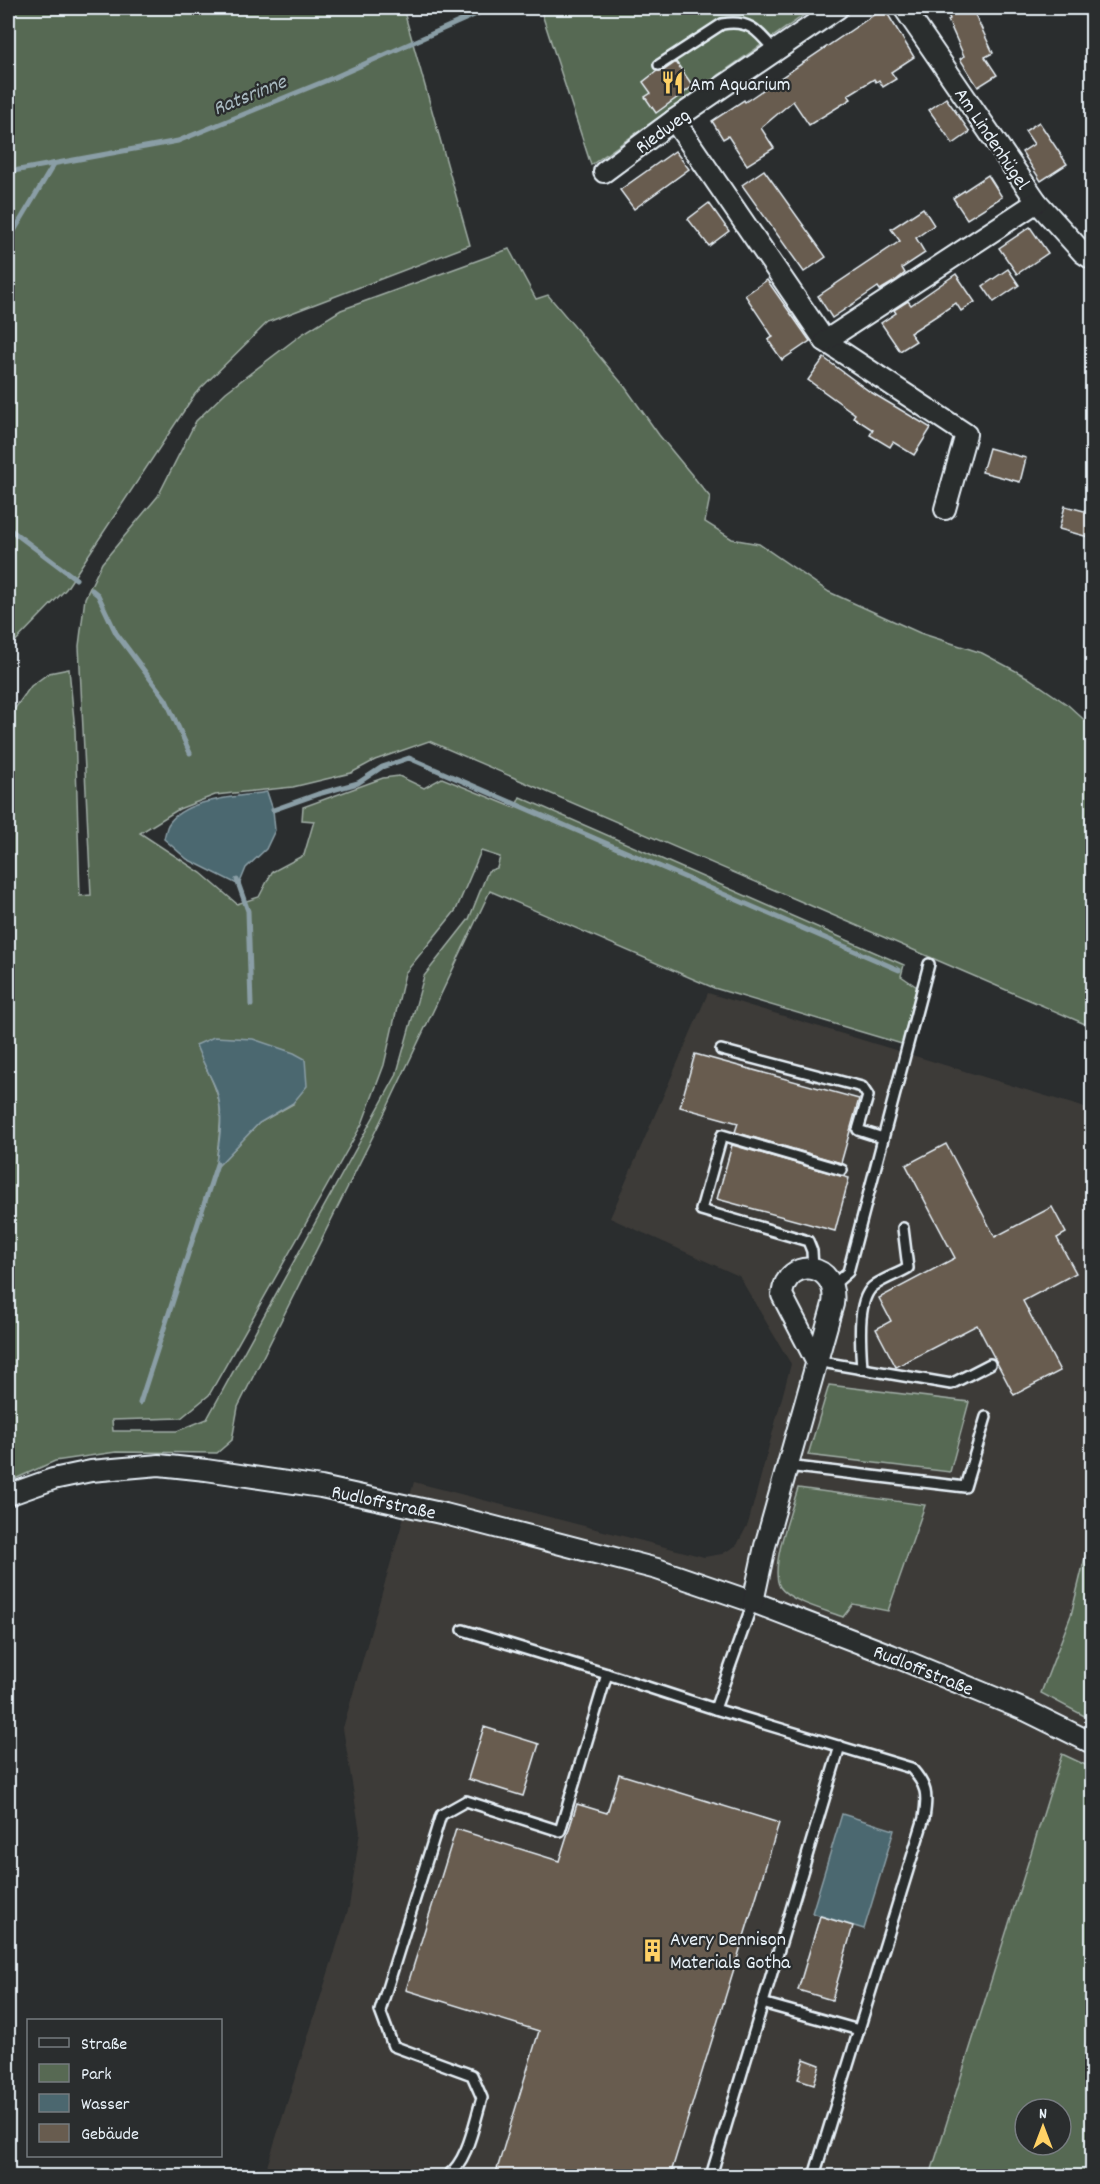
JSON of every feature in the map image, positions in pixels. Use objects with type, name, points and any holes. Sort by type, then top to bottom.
[{"type":"street","name":"Riedweg","points":[[604,172],[674,120],[838,8]]},
{"type":"street","name":"Am Lindenhügel","points":[[904,8],[1037,202],[1083,253],[1092,259]]},
{"type":"street","points":[[674,120],[825,341],[966,434],[945,509]]},
{"type":"street","points":[[825,341],[1037,202]]},
{"type":"street","points":[[753,1602],[765,1546],[833,1304],[834,1295],[830,1279],[823,1272],[802,1269],[793,1273],[783,1287],[782,1295],[816,1361]]},
{"type":"street","name":"Rudloffstraße","points":[[8,1495],[53,1479],[120,1467],[159,1465],[321,1487],[445,1514],[657,1569],[753,1602],[891,1654],[1027,1711],[1092,1743]]},
{"type":"lane","points":[[659,65],[722,24],[731,22],[751,26],[774,50]]},
{"type":"lane","points":[[832,1286],[848,1272],[929,964]]},
{"type":"lane","points":[[722,1050],[862,1087],[868,1096],[858,1130],[883,1138]]},
{"type":"lane","points":[[813,1269],[812,1251],[807,1241],[700,1210],[722,1135],[842,1170]]},
{"type":"lane","points":[[862,1369],[860,1324],[866,1294],[874,1285],[908,1268],[903,1227]]},
{"type":"lane","points":[[816,1361],[951,1384],[990,1364]]},
{"type":"lane","points":[[787,1466],[965,1487],[986,1417]]},
{"type":"lane","points":[[715,1709],[753,1602]]},
{"type":"lane","points":[[463,1630],[911,1768],[922,1781],[927,1798],[924,1818],[814,2176]]},
{"type":"lane","points":[[447,2176],[455,2171],[462,2160],[482,2098],[472,2075],[393,2046],[380,2011],[441,1815],[466,1801],[560,1831],[607,1674]]},
{"type":"lane","points":[[711,2176],[840,1746]]},
{"type":"lane","points":[[762,2002],[859,2030]]},
{"type":"shaded area","points":[[708,993],[1092,1110],[1092,2176],[264,2176],[349,1907],[360,1832],[343,1728],[414,1482],[704,1557],[722,1554],[737,1545],[748,1524],[791,1364],[739,1276],[610,1218]]},
{"type":"green space","points":[[8,8],[403,8],[470,245],[268,322],[195,394],[66,589],[8,649]]},
{"type":"green space","points":[[540,8],[814,8],[591,165]]},
{"type":"green space","points":[[509,249],[536,299],[548,295],[625,387],[659,435],[710,497],[705,522],[732,539],[759,544],[829,592],[920,633],[982,653],[1027,677],[1068,705],[1092,727],[1092,1027],[429,741],[375,760],[351,773],[293,787],[215,795],[179,809],[140,833],[201,873],[237,904],[259,897],[272,872],[304,855],[314,821],[302,820],[303,807],[383,778],[399,776],[424,788],[442,778],[515,808],[520,797],[904,965],[901,976],[917,987],[902,1044],[714,988],[490,891],[387,1108],[238,1407],[232,1440],[217,1453],[116,1452],[55,1461],[8,1482],[8,718],[31,686],[49,673],[69,669],[75,730],[80,896],[91,895],[79,646],[85,598],[102,563],[158,496],[196,421],[226,392],[302,334],[341,310]],"holes":[[[481,851],[500,857],[497,868],[488,871],[469,919],[424,976],[396,1076],[207,1419],[177,1431],[113,1431],[112,1420],[181,1418],[209,1395],[362,1124],[384,1065],[405,973],[456,910]],[[197,1045],[293,1104],[259,1123],[216,1168],[220,1108],[215,1088]]]},
{"type":"green space","points":[[829,1385],[969,1402],[950,1472],[808,1455]]},
{"type":"green space","points":[[798,1488],[925,1505],[888,1611],[853,1604],[843,1617],[791,1597],[780,1587],[777,1578],[779,1553]]},
{"type":"green space","points":[[1092,1529],[1092,1720],[1041,1693],[1071,1615]]},
{"type":"green space","points":[[1062,1754],[1092,1768],[1092,2176],[930,2176]]},
{"type":"water","points":[[267,792],[273,810],[275,830],[266,849],[246,868],[239,885],[187,859],[164,839],[168,825],[186,809],[213,800]]},
{"type":"water","points":[[214,1037],[253,1039],[294,1053],[305,1059],[307,1086],[293,1103],[259,1123],[215,1169],[220,1129],[219,1099],[196,1045]]},
{"type":"water","points":[[842,1814],[894,1830],[864,1929],[812,1913]]},
{"type":"building","points":[[884,8],[914,57],[891,72],[896,79],[883,87],[879,80],[876,82],[874,79],[848,95],[851,99],[809,125],[793,101],[761,128],[774,148],[747,165],[728,136],[723,139],[712,121],[744,100],[745,102]]},
{"type":"building","points":[[945,8],[972,8],[993,53],[985,57],[997,75],[978,87],[960,59],[964,56]]},
{"type":"building","points":[[676,62],[693,86],[656,113],[645,97],[651,93],[643,82],[657,71],[663,71]]},
{"type":"building","points":[[946,98],[970,132],[953,144],[929,110]]},
{"type":"building","points":[[1039,122],[1067,164],[1041,181],[1022,152],[1034,144],[1025,131]]},
{"type":"building","points":[[675,151],[689,169],[634,209],[620,190]]},
{"type":"building","points":[[764,170],[826,257],[804,272],[742,185]]},
{"type":"building","points":[[988,175],[1002,197],[967,219],[953,198]]},
{"type":"building","points":[[709,203],[729,231],[709,246],[688,219]]},
{"type":"building","points":[[923,208],[934,225],[916,238],[925,253],[902,268],[905,273],[895,281],[880,290],[878,287],[832,318],[818,296],[900,241],[891,229]]},
{"type":"building","points":[[1030,227],[1048,253],[1017,274],[999,248]]},
{"type":"building","points":[[1008,269],[1019,285],[994,302],[983,286]]},
{"type":"building","points":[[956,274],[975,302],[961,311],[956,303],[910,333],[916,341],[900,351],[881,323],[896,313],[894,310],[908,301],[911,305]]},
{"type":"building","points":[[767,280],[810,341],[782,360],[768,340],[773,337],[745,295]]},
{"type":"building","points":[[824,358],[869,391],[931,428],[914,455],[893,442],[890,447],[870,435],[873,430],[853,417],[855,414],[808,380]]},
{"type":"building","points":[[989,448],[1026,458],[1020,482],[982,472]]},
{"type":"building","points":[[1065,506],[1092,513],[1092,538],[1059,529]]},
{"type":"building","points":[[695,1054],[859,1099],[841,1163],[735,1132],[738,1123],[680,1107]]},
{"type":"building","points":[[946,1144],[995,1237],[1052,1207],[1066,1233],[1057,1238],[1076,1273],[1023,1301],[1060,1371],[1014,1395],[977,1325],[896,1367],[876,1329],[891,1321],[879,1298],[955,1258],[906,1165]]},
{"type":"building","points":[[732,1145],[849,1178],[835,1231],[717,1199]]},
{"type":"building","points":[[484,1727],[539,1744],[523,1796],[468,1779]]},
{"type":"building","name":"Avery Dennison Materials Gotha","points":[[619,1774],[779,1823],[670,2176],[495,2176],[539,2031],[406,1990],[456,1829],[559,1861],[577,1804],[607,1813]]},
{"type":"building","points":[[820,1916],[853,1926],[832,2000],[798,1990]]},
{"type":"building","points":[[804,2059],[820,2065],[814,2084],[798,2079]]},
{"type":"waterway","name":"Ratsrinne","points":[[8,172],[178,141],[335,77],[490,8]]},
{"type":"waterway","points":[[8,241],[54,164]]},
{"type":"waterway","points":[[8,528],[76,579]]},
{"type":"waterway","points":[[92,590],[98,595],[116,633],[166,700],[190,753]]},
{"type":"waterway","points":[[273,810],[358,783],[382,767],[409,758],[899,970]]},
{"type":"waterway","points":[[237,880],[248,911],[251,1005]]},
{"type":"waterway","points":[[140,1403],[217,1164]]},
{"type":"place","name":"Am Aquarium","points":[[672,83]]},
{"type":"place","name":"Avery Dennison Materials Gotha","points":[[652,1950]]}]
